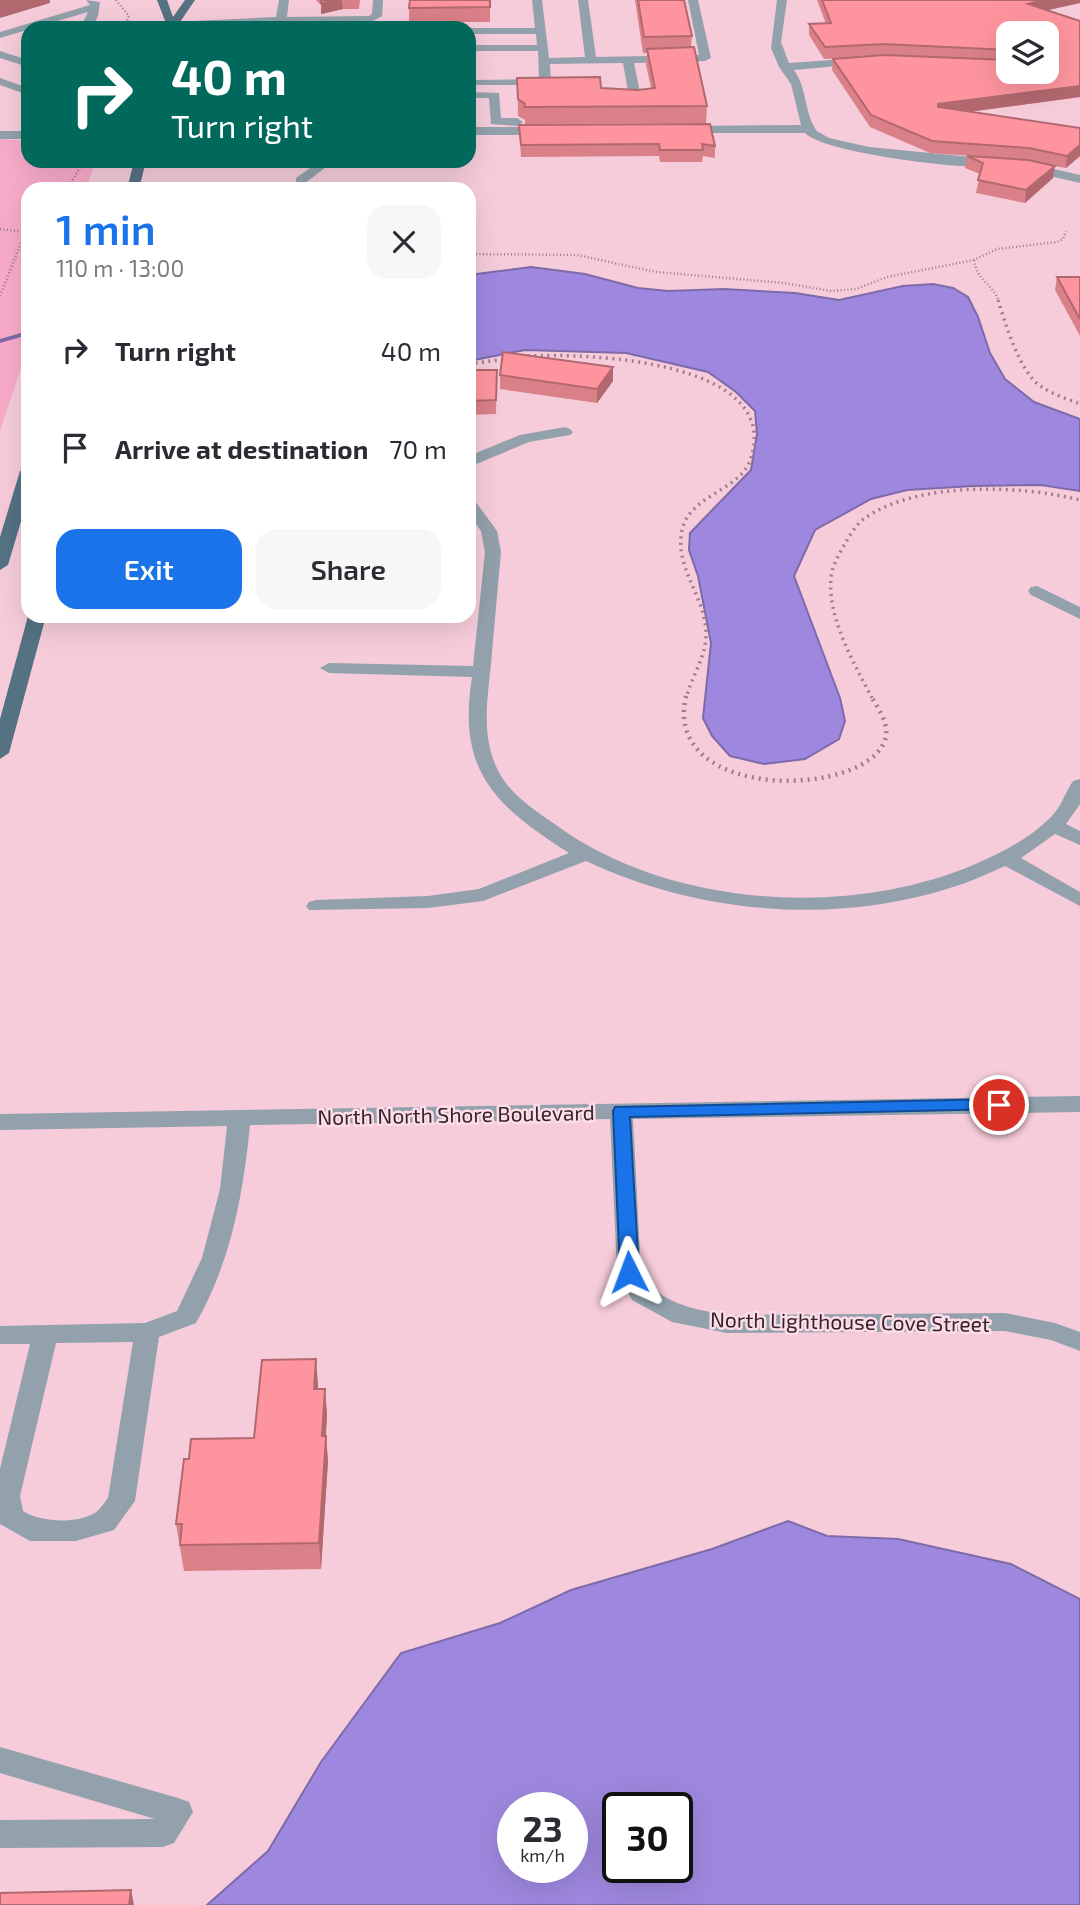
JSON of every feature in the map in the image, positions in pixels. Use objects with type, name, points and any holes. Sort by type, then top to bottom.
[{"type":"main road","points":[[162,0],[170,21]]},
{"type":"main road","points":[[175,21],[190,0]]},
{"type":"main road","points":[[0,565],[21,494]]},
{"type":"main road","points":[[0,753],[35,623]]},
{"type":"street","points":[[281,21],[284,0]]},
{"type":"street","points":[[336,21],[372,19],[377,16],[379,0]]},
{"type":"street","points":[[476,54],[495,71],[545,82],[537,0]]},
{"type":"street","points":[[583,0],[591,61]]},
{"type":"street","points":[[543,61],[705,58],[693,0]]},
{"type":"street","points":[[782,0],[784,13],[775,40],[780,60],[796,81],[808,128],[821,141],[836,145],[1007,164],[1080,179]]},
{"type":"street","points":[[41,21],[93,3],[90,21]]},
{"type":"street","points":[[0,35],[21,28]]},
{"type":"street","points":[[476,32],[541,31]]},
{"type":"street","points":[[0,53],[19,47]]},
{"type":"street","points":[[476,80],[543,48]]},
{"type":"street","points":[[0,53],[21,61]]},
{"type":"street","points":[[628,61],[636,102]]},
{"type":"street","points":[[785,67],[873,61]]},
{"type":"street","points":[[476,89],[495,71]]},
{"type":"street","points":[[476,131],[560,126],[495,121],[495,71]]},
{"type":"street","points":[[0,81],[21,89]]},
{"type":"street","points":[[673,130],[808,128]]},
{"type":"street","points":[[0,135],[21,135]]},
{"type":"street","points":[[300,181],[318,168]]},
{"type":"street","points":[[476,459],[525,438],[565,432]]},
{"type":"street","points":[[476,510],[489,531],[493,552],[476,720],[482,755],[493,779],[538,823],[583,855],[628,874],[679,888],[739,899],[807,905],[873,900],[930,889],[981,872],[1028,847],[1064,814],[1080,785]]},
{"type":"street","points":[[1037,591],[1080,614]]},
{"type":"street","points":[[330,668],[481,672]]},
{"type":"street","points":[[1052,825],[1080,839]]},
{"type":"street","points":[[316,906],[428,902],[484,895],[583,855]]},
{"type":"street","points":[[1006,858],[1080,900]]},
{"type":"street","name":"North North Shore Boulevard","points":[[0,1122],[1080,1104]]},
{"type":"street","name":"North Lighthouse Cove Street","points":[[621,1111],[629,1272],[641,1294],[681,1316],[727,1324],[1005,1322],[1055,1332],[1080,1342]]},
{"type":"street","points":[[0,1335],[147,1332],[187,1317],[214,1258],[232,1189],[239,1118]]},
{"type":"street","points":[[45,1334],[7,1496],[10,1517],[30,1530],[76,1530],[104,1522],[121,1501],[147,1332]]},
{"type":"street","points":[[0,1760],[178,1812],[163,1833],[0,1834]]},
{"type":"path","points":[[116,0],[129,16],[127,21]]},
{"type":"path","points":[[293,182],[300,181]]},
{"type":"path","points":[[0,229],[21,231]]},
{"type":"path","points":[[476,254],[577,255],[656,272],[784,283],[831,291],[856,289],[887,278],[974,260],[997,249],[1057,242],[1063,239],[1066,231]]},
{"type":"path","points":[[0,296],[21,244]]},
{"type":"path","points":[[974,260],[976,274],[996,294],[1007,328],[1032,379],[1054,393],[1080,404]]},
{"type":"path","points":[[526,356],[597,355],[688,372],[732,395],[755,420],[758,430],[750,462],[742,474],[710,496],[687,518],[679,544],[706,628],[706,644],[687,694],[682,717],[686,733],[697,751],[712,763],[733,772],[786,781],[819,778],[860,766],[883,746],[886,733],[883,719],[853,662],[831,586],[833,566],[850,533],[865,518],[891,506],[942,493],[1035,491],[1080,499]]},
{"type":"path","points":[[476,363],[512,358]]},
{"type":"shaded area","points":[[0,139],[21,140],[21,168],[94,168],[88,182],[21,182],[21,368],[0,431]]},
{"type":"shaded area","points":[[531,267],[585,274],[638,288],[795,293],[839,300],[903,286],[933,284],[953,288],[968,297],[990,353],[1005,379],[1034,402],[1080,419],[1080,491],[1041,485],[907,490],[871,499],[815,530],[794,576],[840,698],[845,721],[839,739],[805,759],[764,764],[730,756],[712,736],[703,718],[711,643],[698,576],[689,550],[690,533],[751,470],[757,434],[755,411],[736,392],[708,372],[626,353],[525,350],[476,360],[476,274]]},
{"type":"shaded area","points":[[788,1521],[827,1536],[898,1539],[1011,1564],[1080,1599],[1080,1905],[207,1905],[268,1851],[321,1762],[401,1653],[500,1623],[571,1590],[712,1549]]},
{"type":"building","points":[[410,0],[490,0],[490,7],[409,8]]},
{"type":"building","points":[[638,0],[684,0],[692,36],[644,37]]},
{"type":"building","points":[[822,0],[1044,0],[1028,4],[1080,21],[1080,86],[938,104],[938,107],[1080,128],[1080,145],[1067,156],[1029,148],[932,141],[871,115],[833,59],[884,55],[996,60],[996,84],[1059,84],[1059,21],[996,21],[996,49],[884,44],[825,47],[809,24],[831,23]]},
{"type":"building","points":[[694,47],[707,106],[524,107],[525,104],[518,99],[517,78],[600,77],[601,88],[655,88],[647,49]]},
{"type":"building","points":[[710,124],[715,146],[702,144],[703,150],[660,150],[659,144],[521,145],[519,125]]},
{"type":"building","points":[[967,156],[1028,160],[1055,166],[1026,190],[978,180],[983,163]]},
{"type":"building","points":[[1057,277],[1080,277],[1080,319]]},
{"type":"building","points":[[503,352],[613,367],[597,389],[500,375]]},
{"type":"building","points":[[476,370],[497,370],[496,400],[476,401]]},
{"type":"building","points":[[316,1359],[314,1389],[325,1389],[322,1436],[326,1436],[319,1543],[180,1545],[182,1524],[176,1524],[184,1459],[189,1459],[191,1439],[254,1438],[262,1360]]},
{"type":"building","points":[[131,1890],[129,1905],[0,1905],[0,1893]]},
{"type":"waterway","points":[[0,341],[21,335]]},
{"type":"route","points":[[629,1272],[621,1111],[999,1105]]}]
